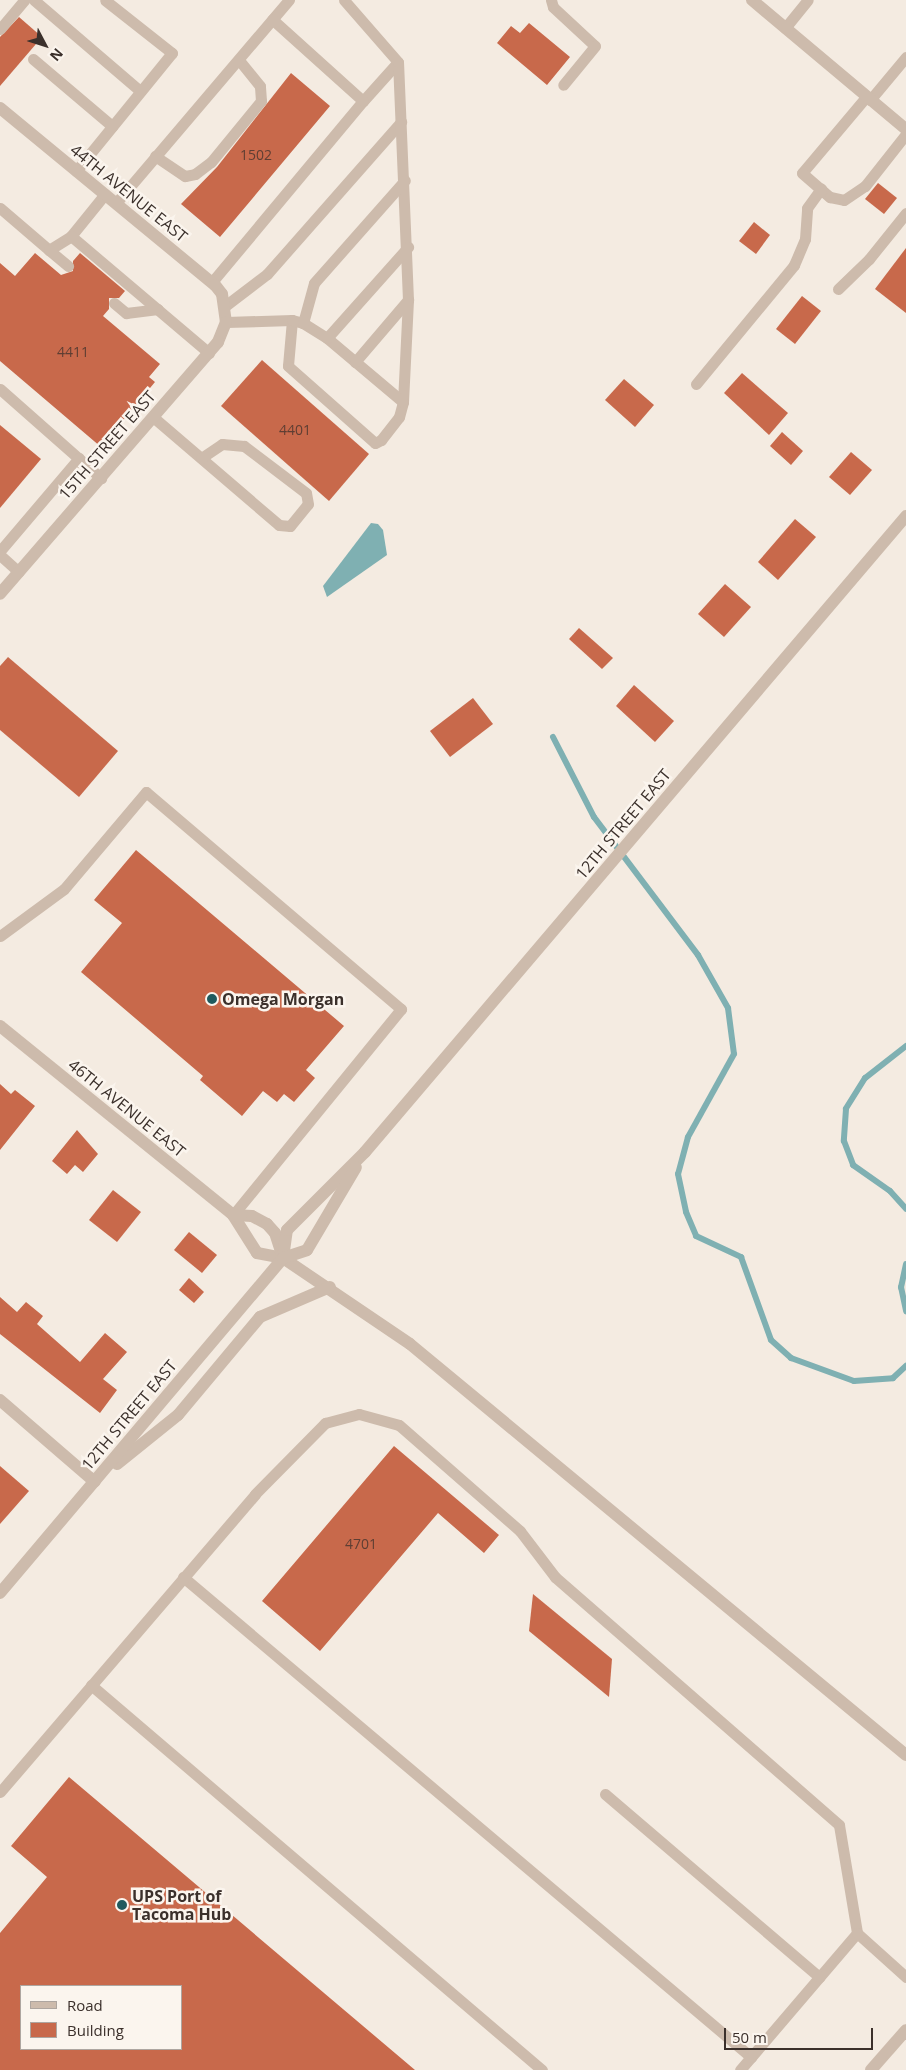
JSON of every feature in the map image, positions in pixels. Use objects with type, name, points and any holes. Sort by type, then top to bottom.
[{"type":"street","points":[[752,0],[906,129]]},
{"type":"street","name":"44TH AVENUE EAST","points":[[0,108],[212,282],[222,294],[225,313]]},
{"type":"street","name":"15TH STREET EAST","points":[[0,594],[218,342],[225,313]]},
{"type":"street","name":"12TH STREET EAST","points":[[283,1258],[287,1230],[365,1152],[906,516]]},
{"type":"street","name":"46TH AVENUE EAST","points":[[0,1026],[233,1215],[257,1253],[283,1258],[275,1233],[266,1224],[252,1216],[233,1215]]},
{"type":"street","name":"12TH STREET EAST","points":[[0,1593],[283,1258],[307,1250],[365,1152]]},
{"type":"street","points":[[283,1258],[330,1287],[410,1344],[906,1755]]},
{"type":"street","points":[[0,1400],[95,1482],[178,1415],[260,1317],[330,1287]]},
{"type":"street","points":[[871,2070],[906,2030]]},
{"type":"lane","points":[[0,29],[24,0]]},
{"type":"lane","points":[[34,0],[140,92]]},
{"type":"lane","points":[[76,171],[172,52],[106,0]]},
{"type":"lane","points":[[116,203],[289,0]]},
{"type":"lane","points":[[344,0],[398,62],[405,180],[408,247],[408,300],[403,402],[391,430],[375,443],[288,366],[297,321],[314,283],[405,180]]},
{"type":"lane","points":[[551,0],[553,8],[596,46],[563,85]]},
{"type":"lane","points":[[785,28],[808,0]]},
{"type":"lane","points":[[272,19],[363,101]]},
{"type":"lane","points":[[906,57],[802,173],[837,200],[853,196],[906,134]]},
{"type":"lane","points":[[32,59],[112,126]]},
{"type":"lane","points":[[155,156],[185,176],[195,174],[210,162],[260,101],[260,86],[239,60]]},
{"type":"lane","points":[[212,282],[363,101],[398,62]]},
{"type":"lane","points":[[225,313],[267,274],[401,122]]},
{"type":"lane","points":[[696,384],[794,266],[805,239],[807,208],[821,189]]},
{"type":"lane","points":[[49,250],[71,236],[104,194]]},
{"type":"lane","points":[[0,208],[68,266]]},
{"type":"lane","points":[[838,289],[869,259],[906,213]]},
{"type":"lane","points":[[71,236],[209,353]]},
{"type":"lane","points":[[327,338],[408,247]]},
{"type":"lane","points":[[355,362],[408,300]]},
{"type":"lane","points":[[114,303],[126,313],[158,309]]},
{"type":"lane","points":[[225,313],[297,321],[327,338],[403,402]]},
{"type":"lane","points":[[0,389],[101,478]]},
{"type":"lane","points":[[153,417],[279,525],[290,526],[308,504],[306,493],[244,446],[222,444],[202,458]]},
{"type":"lane","points":[[19,572],[0,553],[79,458]]},
{"type":"lane","points":[[0,936],[64,889],[146,792],[401,1009],[233,1215]]},
{"type":"lane","points":[[0,1792],[255,1494],[325,1422],[359,1414],[399,1425],[520,1531],[555,1577],[839,1825],[857,1933],[906,1977]]},
{"type":"lane","points":[[183,1577],[751,2057]]},
{"type":"lane","points":[[91,1685],[542,2070]]},
{"type":"lane","points":[[605,1794],[819,1977]]},
{"type":"lane","points":[[740,2070],[857,1933]]},
{"type":"water","points":[[371,523],[378,524],[383,530],[387,555],[327,597],[323,586]]},
{"type":"building","points":[[19,17],[42,37],[0,86],[0,37]]},
{"type":"building","points":[[529,23],[570,57],[547,85],[497,43],[511,26],[520,33]]},
{"type":"building","points":[[291,73],[330,106],[220,237],[181,204],[217,167]]},
{"type":"building","points":[[878,183],[897,198],[884,214],[865,199]]},
{"type":"building","points":[[754,222],[770,235],[756,254],[739,241]]},
{"type":"building","points":[[906,248],[906,313],[875,289]]},
{"type":"building","points":[[35,253],[61,275],[73,271],[73,261],[80,253],[125,291],[119,298],[109,298],[109,309],[103,316],[160,364],[149,377],[155,382],[101,447],[0,361],[0,263],[15,276]]},
{"type":"building","points":[[802,296],[821,311],[795,344],[776,329]]},
{"type":"building","points":[[262,360],[369,454],[329,501],[221,406]]},
{"type":"building","points":[[742,373],[788,413],[769,435],[724,393]]},
{"type":"building","points":[[624,379],[654,405],[635,427],[605,400]]},
{"type":"building","points":[[0,425],[41,459],[0,508]]},
{"type":"building","points":[[782,432],[803,451],[791,465],[770,446]]},
{"type":"building","points":[[851,452],[872,470],[850,495],[829,477]]},
{"type":"building","points":[[795,519],[816,537],[778,580],[758,562]]},
{"type":"building","points":[[725,584],[751,607],[724,637],[698,614]]},
{"type":"building","points":[[579,628],[613,658],[602,669],[569,639]]},
{"type":"building","points":[[8,657],[118,751],[79,797],[0,730],[0,666]]},
{"type":"building","points":[[634,685],[674,721],[655,742],[616,706]]},
{"type":"building","points":[[473,698],[493,724],[450,757],[430,731]]},
{"type":"building","name":"Omega Morgan","points":[[136,850],[344,1026],[306,1070],[315,1078],[294,1102],[284,1094],[277,1102],[263,1091],[242,1116],[200,1080],[203,1076],[81,972],[122,923],[94,900]]},
{"type":"building","points":[[0,1084],[11,1094],[15,1090],[35,1106],[0,1150]]},
{"type":"building","points":[[77,1130],[98,1154],[83,1172],[75,1165],[67,1174],[52,1161]]},
{"type":"building","points":[[113,1190],[141,1212],[117,1242],[89,1220]]},
{"type":"building","points":[[189,1232],[217,1255],[202,1273],[174,1250]]},
{"type":"building","points":[[189,1278],[204,1292],[194,1303],[179,1290]]},
{"type":"building","points":[[0,1297],[17,1312],[26,1302],[43,1316],[37,1324],[80,1362],[105,1333],[127,1352],[103,1379],[117,1390],[100,1413],[0,1334]]},
{"type":"building","points":[[394,1446],[499,1535],[484,1553],[438,1513],[320,1651],[262,1601]]},
{"type":"building","points":[[0,1466],[29,1491],[0,1524]]},
{"type":"building","points":[[533,1594],[612,1659],[609,1697],[529,1631]]},
{"type":"building","name":"UPS Port of Tacoma Hub","points":[[69,1777],[415,2070],[0,2070],[0,1933],[47,1877],[11,1846]]},
{"type":"waterway","points":[[553,737],[594,817],[698,955],[728,1008],[734,1054],[688,1137],[678,1174],[686,1212],[696,1236],[741,1257],[771,1340],[791,1358],[854,1381],[893,1378],[906,1366]]},
{"type":"waterway","points":[[906,1046],[865,1078],[846,1109],[844,1141],[853,1165],[890,1191],[906,1209]]},
{"type":"waterway","points":[[906,1264],[901,1287],[906,1311]]},
{"type":"place","name":"Omega Morgan","points":[[212,999]]},
{"type":"place","name":"UPS Port of Tacoma Hub","points":[[122,1905]]}]
